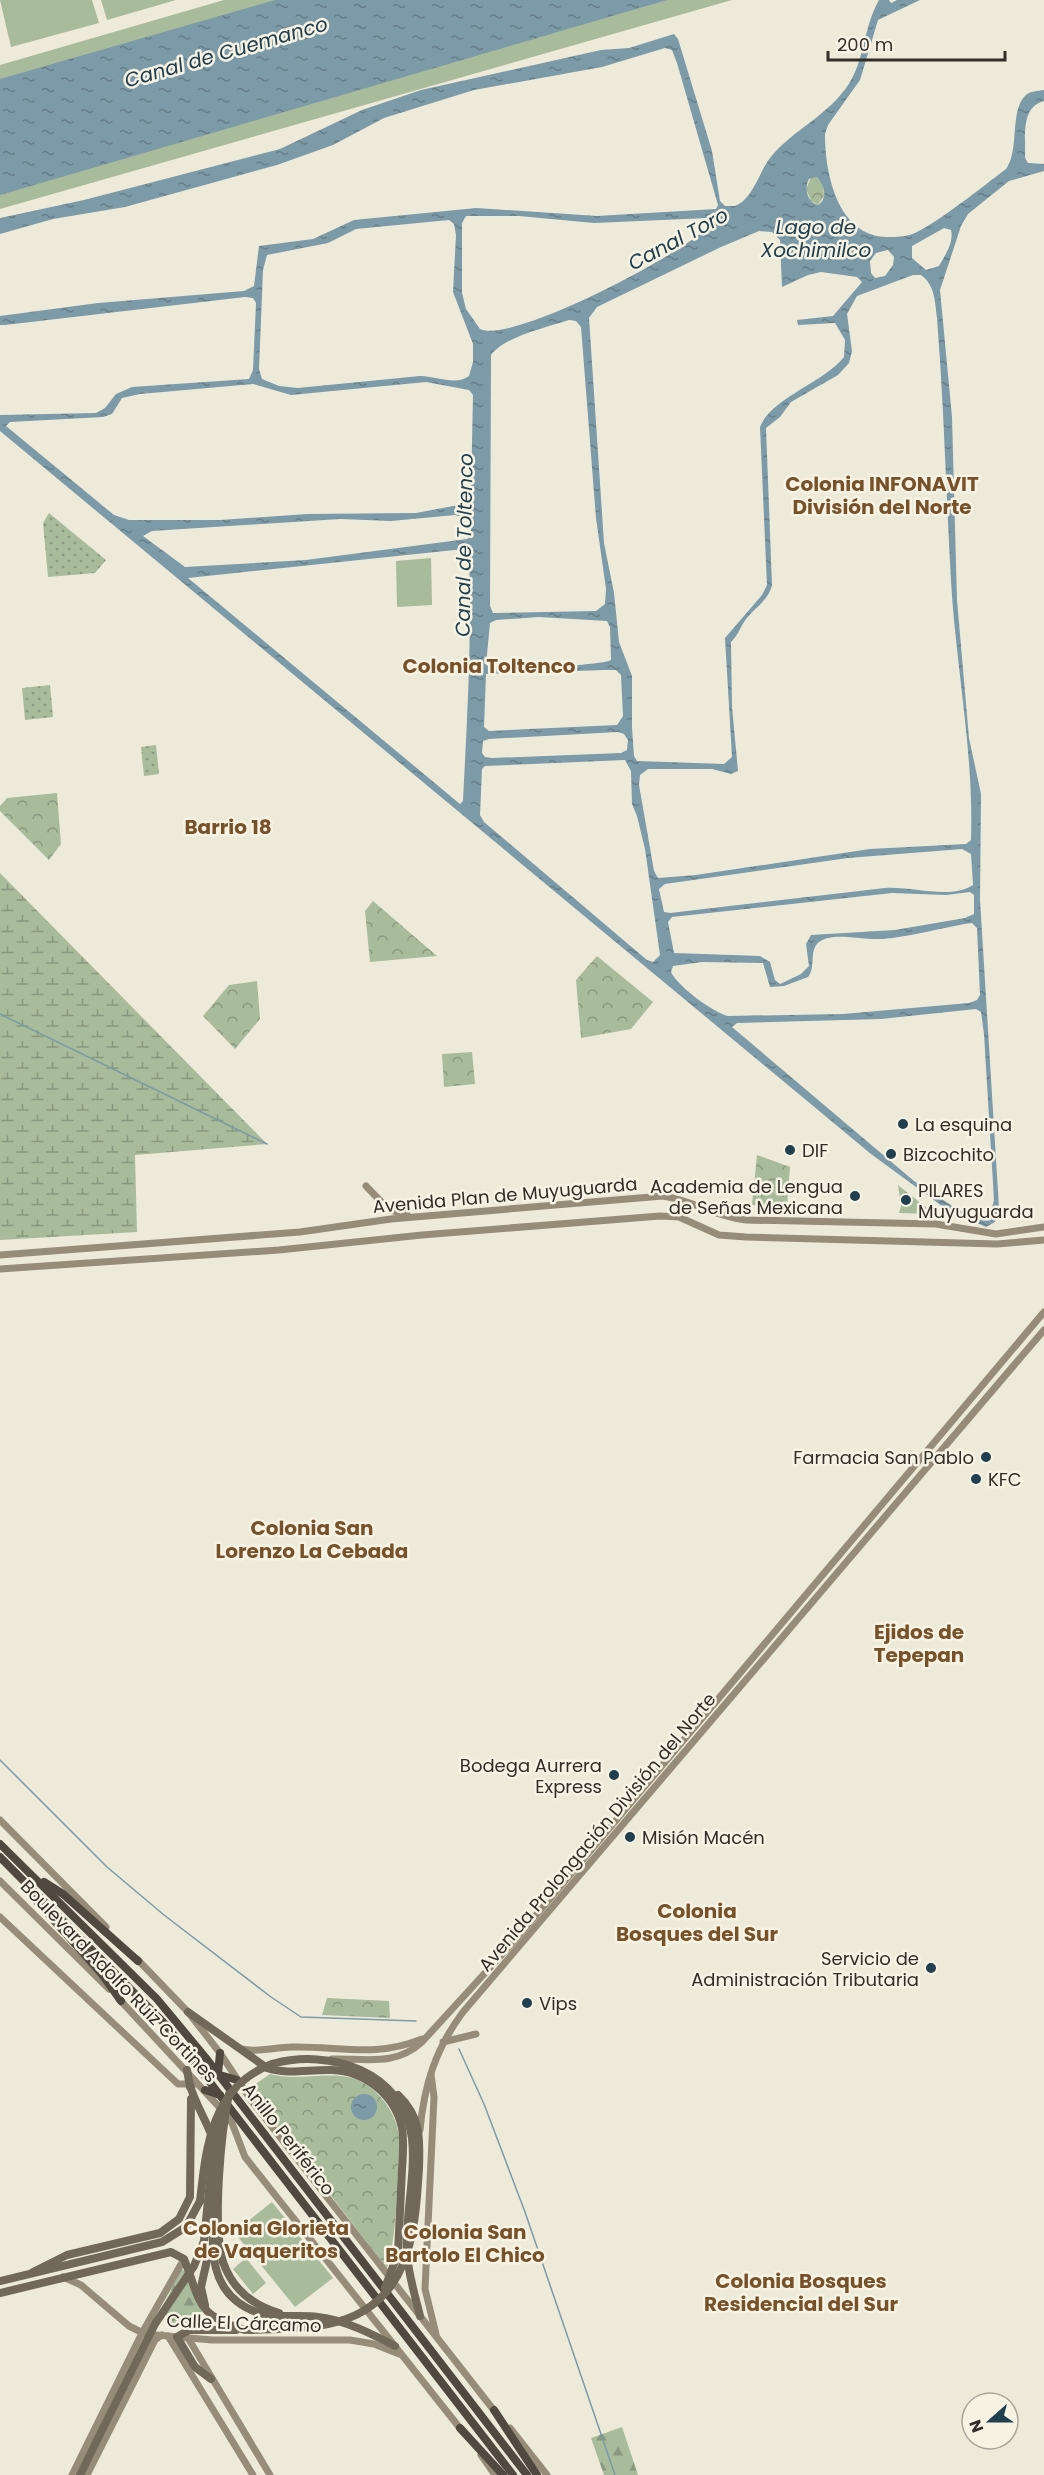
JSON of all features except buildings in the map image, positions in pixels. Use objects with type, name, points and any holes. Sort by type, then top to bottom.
[{"type":"highway","name":"Anillo Periférico","points":[[0,1844],[157,1999],[218,2074],[527,2475]]},
{"type":"highway","points":[[0,1857],[101,1973],[121,2001]]},
{"type":"highway","name":"Anillo Periférico","points":[[0,1857],[165,2024],[225,2095],[513,2475]]},
{"type":"highway","points":[[34,1877],[57,1889],[138,1960]]},
{"type":"highway","points":[[220,2053],[218,2074],[237,2080]]},
{"type":"highway","points":[[198,2086],[225,2095],[224,2110]]},
{"type":"highway","points":[[494,2410],[537,2475]]},
{"type":"highway","points":[[460,2428],[503,2475]]},
{"type":"main road","points":[[366,1186],[394,1213],[428,1216]]},
{"type":"main road","name":"Avenida Plan de Muyuguarda","points":[[0,1255],[300,1232],[428,1216],[663,1196],[675,1197],[730,1219],[936,1224],[996,1234],[1044,1227]]},
{"type":"main road","name":"Avenida Plan de Muyuguarda","points":[[0,1269],[279,1250],[434,1234],[670,1216],[719,1235],[746,1237],[997,1244],[1044,1240]]},
{"type":"main road","name":"Avenida Prolongación División del Norte","points":[[319,2060],[385,2060],[409,2052],[425,2038],[516,1939],[1044,1312]]},
{"type":"main road","name":"Avenida Prolongación División del Norte","points":[[169,2336],[189,2330],[247,2330],[314,2326],[358,2314],[382,2295],[394,2281],[409,2252],[415,2226],[424,2094],[430,2071],[443,2042],[464,2012],[1044,1330]]},
{"type":"main road","name":"Boulevard Adolfo Ruiz Cortines","points":[[0,1820],[188,2012],[220,2053],[237,2080],[547,2475]]},
{"type":"main road","name":"Boulevard Adolfo Ruiz Cortines","points":[[0,1881],[187,2070]]},
{"type":"main road","points":[[0,1917],[178,2084],[198,2086]]},
{"type":"main road","points":[[188,2012],[273,2070],[339,2070],[358,2075],[374,2084],[389,2098],[400,2119],[403,2135],[402,2169],[398,2253],[382,2295]]},
{"type":"main road","points":[[443,2042],[476,2034]]},
{"type":"main road","points":[[238,2048],[261,2051],[293,2047],[374,2052],[397,2048],[425,2038]]},
{"type":"main road","points":[[0,2281],[167,2240],[190,2222],[200,2201],[208,2137],[225,2095],[249,2075],[267,2066],[289,2060],[319,2060],[357,2067],[385,2084],[411,2108],[420,2130]]},
{"type":"main road","points":[[187,2070],[198,2086],[215,2150],[212,2243],[217,2271],[237,2300],[259,2313],[331,2319],[395,2346]]},
{"type":"main road","points":[[430,2071],[434,2097],[425,2289],[436,2336]]},
{"type":"main road","points":[[385,2084],[402,2106],[411,2130],[407,2252],[420,2316]]},
{"type":"main road","points":[[33,2272],[67,2255],[153,2236],[180,2219],[191,2193],[192,2124],[198,2086]]},
{"type":"main road","name":"Boulevard Adolfo Ruiz Cortines","points":[[198,2086],[224,2110],[232,2123],[245,2157],[495,2475]]},
{"type":"main road","points":[[224,2110],[219,2235],[223,2262],[234,2285],[251,2300],[270,2310],[296,2316]]},
{"type":"main road","points":[[80,2475],[155,2324],[194,2266],[204,2241],[213,2150],[224,2110]]},
{"type":"main road","points":[[212,2243],[201,2287],[204,2303],[212,2316]]},
{"type":"main road","points":[[0,2293],[62,2276],[168,2252],[177,2253],[184,2259],[197,2300],[212,2316],[247,2330]]},
{"type":"main road","points":[[72,2475],[136,2343],[184,2259]]},
{"type":"main road","name":"Calle El Cárcamo","points":[[62,2276],[81,2285],[129,2326],[142,2332],[212,2340],[350,2340],[374,2344],[404,2357]]},
{"type":"main road","points":[[87,2475],[155,2340],[169,2336]]},
{"type":"main road","points":[[169,2336],[195,2367],[213,2383]]},
{"type":"main road","points":[[169,2336],[253,2475]]},
{"type":"main road","points":[[188,2338],[270,2475]]},
{"type":"main road","points":[[136,2343],[143,2344],[149,2351]]},
{"type":"main road","points":[[202,2394],[213,2383]]},
{"type":"green space","points":[[0,0],[92,0],[99,23],[11,47]]},
{"type":"green space","points":[[101,0],[176,0],[107,20]]},
{"type":"green space","points":[[224,0],[732,0],[0,209],[0,65]]},
{"type":"green space","points":[[811,177],[816,177],[823,184],[824,196],[818,205],[811,201],[806,189]]},
{"type":"green space","points":[[49,513],[106,560],[95,573],[48,577],[43,523]]},
{"type":"green space","points":[[431,558],[432,605],[397,607],[396,561]]},
{"type":"green space","points":[[50,685],[53,717],[25,720],[22,688]]},
{"type":"green space","points":[[156,745],[159,774],[144,776],[141,747]]},
{"type":"green space","points":[[57,793],[61,844],[49,860],[0,811],[0,806],[7,798]]},
{"type":"green space","points":[[0,873],[267,1144],[135,1155],[137,1232],[0,1240]]},
{"type":"green space","points":[[373,901],[437,956],[370,962],[365,911]]},
{"type":"green space","points":[[597,956],[653,1002],[631,1029],[581,1038],[576,980]]},
{"type":"green space","points":[[257,981],[260,1019],[235,1049],[203,1016],[229,985]]},
{"type":"green space","points":[[472,1052],[475,1084],[444,1087],[442,1054]]},
{"type":"green space","points":[[757,1155],[790,1167],[787,1206],[752,1205]]},
{"type":"green space","points":[[898,1185],[934,1214],[899,1213],[901,1206]]},
{"type":"green space","points":[[327,1998],[389,2001],[390,2018],[322,2015]]},
{"type":"green space","points":[[270,2074],[290,2077],[328,2075],[348,2077],[358,2080],[375,2091],[388,2107],[397,2126],[400,2145],[394,2233],[387,2268],[248,2089]]},
{"type":"green space","points":[[272,2202],[333,2278],[295,2307],[234,2232]]},
{"type":"green space","points":[[246,2258],[266,2283],[253,2294],[233,2269]]},
{"type":"green space","points":[[181,2269],[186,2272],[202,2311],[197,2322],[171,2324],[162,2309]]},
{"type":"green space","points":[[622,2427],[638,2475],[604,2475],[591,2438]]},
{"type":"water","name":"Canal de Cuemanco","points":[[275,0],[667,0],[0,195],[0,79]]},
{"type":"water","name":"Lago de Xochimilco","points":[[879,0],[889,0],[891,3],[897,0],[920,0],[878,20],[860,80],[828,125],[825,134],[828,167],[838,200],[846,215],[870,234],[894,237],[915,233],[948,212],[1006,169],[1013,152],[1016,120],[1021,102],[1026,95],[1044,90],[1044,101],[1036,104],[1028,116],[1025,158],[1028,163],[1044,164],[1044,171],[1009,181],[968,214],[961,226],[940,290],[952,417],[957,600],[969,738],[981,794],[980,900],[999,1208],[995,1222],[986,1227],[946,1209],[871,1154],[0,431],[0,415],[96,413],[105,408],[116,394],[132,387],[249,379],[253,370],[256,303],[253,298],[245,297],[5,325],[0,325],[0,316],[98,303],[244,291],[254,286],[259,246],[313,239],[354,220],[476,208],[597,216],[716,209],[718,205],[677,63],[672,50],[665,48],[602,67],[474,90],[384,118],[333,145],[277,165],[125,207],[53,219],[0,234],[0,218],[84,200],[280,149],[362,110],[421,90],[601,50],[629,48],[674,34],[678,39],[712,151],[720,201],[725,206],[735,206],[747,198],[766,164],[779,148],[832,104],[850,82],[859,62]],"holes":[[[816,177],[822,183],[824,195],[818,205],[809,198],[807,186],[809,179]],[[466,216],[519,216],[594,223],[708,218],[712,223],[671,254],[637,273],[561,310],[526,323],[498,330],[480,329],[466,309],[462,293],[462,223]],[[449,220],[454,224],[456,235],[453,292],[473,344],[473,362],[469,376],[458,380],[420,376],[298,388],[279,386],[262,379],[259,369],[263,270],[267,255],[328,243],[356,229]],[[944,228],[951,230],[950,244],[939,266],[926,270],[912,258],[912,246]],[[759,231],[772,232],[780,240],[782,287],[808,275],[821,272],[857,277],[862,282],[833,316],[797,320],[798,325],[835,323],[845,340],[844,357],[824,374],[775,407],[760,427],[767,585],[762,595],[725,638],[732,757],[724,764],[637,761],[634,756],[632,676],[619,642],[614,593],[604,543],[589,318],[597,307]],[[888,250],[894,257],[893,265],[885,276],[875,278],[871,273],[870,261],[876,253]],[[913,275],[921,275],[926,279],[934,294],[937,318],[953,613],[970,775],[971,840],[966,844],[870,849],[696,875],[658,878],[654,871],[639,785],[640,775],[648,769],[712,769],[731,774],[738,771],[732,707],[731,642],[744,622],[767,596],[772,585],[766,428],[780,417],[791,402],[838,375],[849,363],[852,351],[847,314],[857,296]],[[569,320],[576,321],[581,327],[596,518],[606,589],[605,604],[596,611],[493,613],[490,606],[491,355],[505,343],[538,329]],[[426,382],[469,390],[473,395],[471,491],[464,504],[416,513],[307,514],[220,520],[129,520],[114,515],[6,426],[10,422],[103,417],[112,414],[122,398],[140,394],[253,384],[291,395]],[[455,515],[468,519],[471,524],[471,536],[467,539],[306,560],[185,567],[143,536],[152,531],[340,519],[391,521]],[[464,549],[468,551],[469,649],[463,801],[460,804],[188,578]],[[539,617],[607,621],[610,627],[611,660],[549,667],[486,665],[490,623],[496,620]],[[616,670],[621,675],[623,716],[617,725],[489,731],[484,727],[486,674]],[[618,732],[624,734],[628,740],[627,750],[621,753],[485,757],[482,753],[483,741],[489,739]],[[625,760],[631,771],[632,804],[645,849],[660,955],[653,962],[647,960],[484,822],[480,815],[482,769],[485,766]],[[962,849],[971,854],[973,885],[954,892],[885,888],[670,913],[664,912],[659,889],[665,884],[848,858]],[[970,892],[974,895],[974,914],[965,918],[895,930],[811,935],[806,944],[809,966],[801,974],[780,984],[775,980],[770,962],[760,956],[674,953],[668,922],[672,917],[892,893],[946,895]],[[972,923],[977,928],[980,995],[977,1000],[969,1003],[843,1014],[728,1016],[696,998],[680,984],[671,972],[673,966],[702,962],[763,963],[770,987],[784,986],[808,977],[812,969],[815,946],[823,940],[836,937],[872,939],[896,937]],[[976,1009],[981,1012],[994,1200],[990,1215],[979,1219],[957,1209],[914,1181],[732,1027],[737,1023],[881,1019]]]},
{"type":"water","points":[[364,2094],[373,2098],[377,2107],[373,2116],[364,2120],[355,2116],[351,2107],[355,2098]]},
{"type":"waterway","points":[[0,1014],[267,1144]]},
{"type":"waterway","points":[[0,1760],[107,1867],[164,1915],[271,1997],[301,2017],[416,2021]]},
{"type":"waterway","points":[[459,2049],[484,2104],[525,2212],[615,2475]]},
{"type":"place","name":"La esquina","points":[[903,1124]]},
{"type":"place","name":"DIF","points":[[790,1150]]},
{"type":"place","name":"Bizcochito","points":[[891,1154]]},
{"type":"place","name":"Academia de Lengua de Señas Mexicana","points":[[855,1196]]},
{"type":"place","name":"PILARES Muyuguarda","points":[[906,1200]]},
{"type":"place","name":"Farmacia San Pablo","points":[[986,1457]]},
{"type":"place","name":"KFC","points":[[976,1479]]},
{"type":"place","name":"Bodega Aurrera Express","points":[[614,1775]]},
{"type":"place","name":"Misión Macén","points":[[630,1837]]},
{"type":"place","name":"Servicio de Administración Tributaria","points":[[931,1968]]},
{"type":"place","name":"Vips","points":[[527,2003]]},
{"type":"district","name":"Colonia INFONAVIT División del Norte","points":[[882,496]]},
{"type":"district","name":"Colonia Toltenco","points":[[489,666]]},
{"type":"district","name":"Barrio 18","points":[[228,827]]},
{"type":"district","name":"Colonia San Lorenzo La Cebada","points":[[312,1540]]},
{"type":"district","name":"Ejidos de Tepepan","points":[[919,1644]]},
{"type":"district","name":"Colonia Bosques del Sur","points":[[697,1922]]},
{"type":"district","name":"Colonia Glorieta de Vaqueritos","points":[[266,2240]]},
{"type":"district","name":"Colonia San Bartolo El Chico","points":[[465,2244]]},
{"type":"district","name":"Colonia Bosques Residencial del Sur","points":[[801,2292]]},
{"type":"water label","name":"Canal Toro","points":[[678,239]]},
{"type":"water label","name":"Canal de Toltenco","points":[[464,545]]}]
